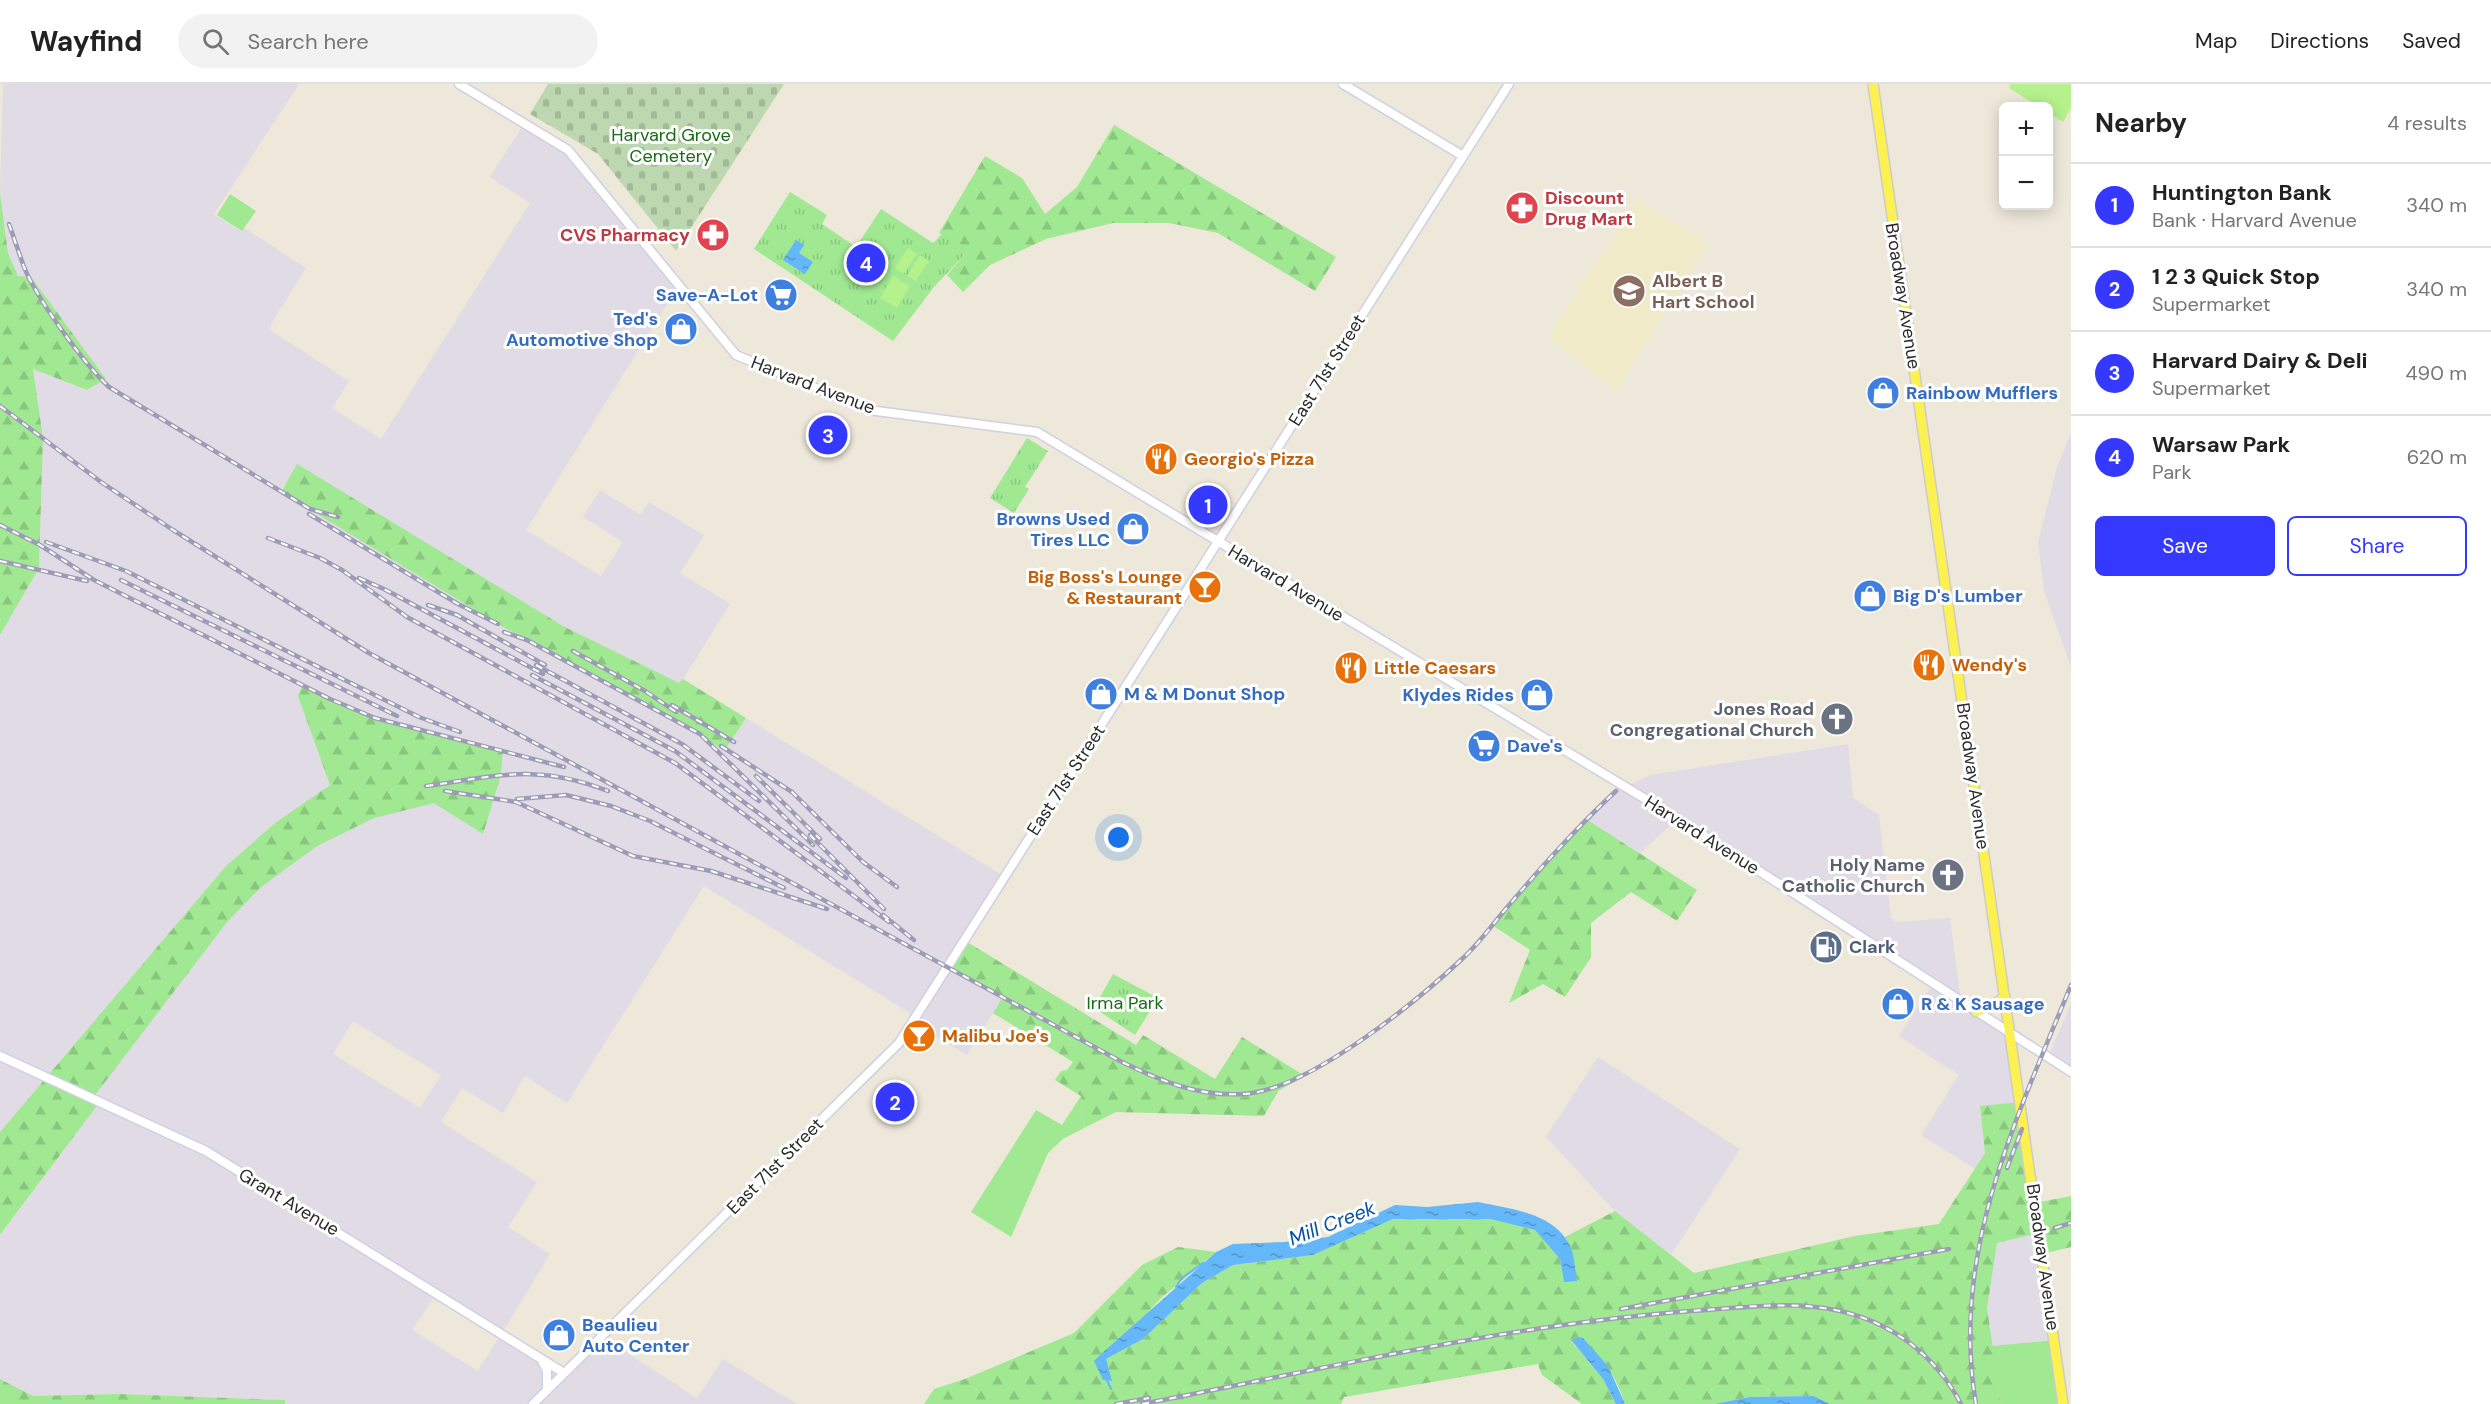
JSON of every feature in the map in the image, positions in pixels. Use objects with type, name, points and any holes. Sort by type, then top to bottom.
[{"type":"main road","name":"Harvard Avenue","points":[[459,84],[568,150],[736,355],[869,410],[1037,432],[1659,807],[2071,1072]]},
{"type":"main road","points":[[1343,84],[1463,156]]},
{"type":"main road","name":"East 71st Street","points":[[533,1404],[898,1043],[1509,84]]},
{"type":"main road","name":"Broadway Avenue","points":[[1873,84],[2062,1402]]},
{"type":"main road","points":[[1976,1012],[1998,1002],[2005,996]]},
{"type":"main road","name":"Grant Avenue","points":[[0,1056],[206,1151],[564,1373]]},
{"type":"main road","points":[[541,1358],[547,1371],[547,1390]]},
{"type":"shaded area","points":[[3,84],[299,84],[214,214],[241,231],[244,228],[306,268],[272,322],[270,330],[349,381],[332,408],[381,439],[530,203],[490,177],[524,124],[568,150],[679,285],[526,530],[601,576],[623,542],[583,517],[600,490],[640,515],[649,502],[704,535],[680,573],[730,604],[680,684],[563,626],[297,465],[280,491],[498,624],[725,750],[746,718],[1005,877],[946,969],[1003,997],[967,1055],[912,1022],[915,1016],[704,886],[567,1103],[525,1076],[503,1113],[462,1088],[441,1122],[537,1182],[508,1227],[550,1254],[502,1333],[564,1373],[602,1337],[697,1398],[723,1359],[797,1404],[285,1404],[285,1400],[119,1394],[33,1396],[0,1379],[0,1236],[99,1103],[76,1092],[255,868],[503,749],[375,718],[302,685],[298,696],[330,785],[275,823],[226,866],[0,1132],[0,635],[39,568],[43,438],[33,369],[87,390],[106,379],[66,327],[18,276],[8,253],[0,193]],"holes":[[[353,1021],[441,1075],[420,1108],[333,1054]],[[437,1293],[501,1334],[478,1371],[412,1330]]]},
{"type":"shaded area","name":"Albert B Hart School","points":[[1638,199],[1709,245],[1615,391],[1548,337]]},
{"type":"shaded area","points":[[2071,434],[2071,667],[2044,591],[2038,542],[2057,467]]},
{"type":"shaded area","points":[[1848,744],[1853,798],[1879,815],[1891,918],[1896,922],[1950,918],[1961,1002],[2010,1034],[2020,1102],[1980,1107],[1985,1153],[1975,1169],[1921,1135],[1959,1075],[1899,1036],[1933,984],[1677,819],[1640,853],[1586,819],[1616,791],[1651,775]]},
{"type":"shaded area","points":[[2071,1003],[2071,1072],[2048,1058]]},
{"type":"shaded area","points":[[1598,1057],[1740,1149],[1671,1255],[1615,1211],[1546,1137]]},
{"type":"shaded area","points":[[2039,1233],[2055,1340],[1991,1346],[1987,1308],[1997,1243]]},
{"type":"green space","name":"Harvard Grove Cemetery","points":[[548,84],[784,84],[676,251],[598,154],[530,114]]},
{"type":"green space","points":[[2011,84],[2071,84],[2071,108],[2063,122],[2053,116],[2053,102],[2032,102],[2009,88]]},
{"type":"green space","points":[[1114,125],[1336,257],[1315,291],[1218,233],[1169,223],[1113,223],[1046,239],[990,265],[963,292],[947,275],[968,251],[939,233],[985,156],[1022,178],[1045,214],[1077,187]]},
{"type":"green space","points":[[790,192],[827,215],[822,224],[856,247],[881,209],[933,243],[942,234],[970,249],[934,287],[893,341],[754,249]]},
{"type":"green space","points":[[0,193],[8,253],[18,276],[31,277],[106,379],[87,390],[33,369],[43,438],[39,568],[0,635]]},
{"type":"green space","points":[[230,194],[256,211],[242,231],[217,215]]},
{"type":"green space","points":[[908,248],[917,254],[904,274],[895,268]]},
{"type":"green space","points":[[920,255],[929,261],[916,281],[907,276]]},
{"type":"green space","points":[[893,276],[910,286],[897,308],[880,298]]},
{"type":"green space","points":[[1027,438],[1048,451],[1025,487],[1029,489],[1014,513],[990,498]]},
{"type":"green space","points":[[297,464],[563,626],[679,683],[683,679],[746,718],[725,750],[498,624],[281,492]]},
{"type":"green space","points":[[302,685],[375,718],[503,749],[501,775],[483,834],[434,803],[374,818],[317,846],[261,887],[227,922],[92,1099],[99,1103],[0,1235],[0,1132],[226,866],[275,823],[330,785],[298,696]]},
{"type":"green space","points":[[1586,819],[1697,890],[1677,921],[1631,892],[1591,923],[1591,957],[1565,997],[1543,984],[1509,1003],[1530,950],[1492,925]]},
{"type":"green space","points":[[964,940],[1136,1045],[1143,1035],[1215,1079],[1242,1037],[1305,1076],[1278,1091],[1264,1116],[1116,1112],[1084,1128],[1081,1096],[1055,1080],[1061,1071],[1067,1070],[1073,1062],[993,1013],[1003,997],[948,967]]},
{"type":"green space","name":"Irma Park","points":[[1113,974],[1158,998],[1135,1035],[1094,1008]]},
{"type":"green space","points":[[1081,1096],[1084,1128],[1063,1139],[1048,1153],[1011,1237],[971,1212],[1036,1110],[1062,1125]]},
{"type":"green space","points":[[2020,1102],[2035,1203],[2071,1196],[2071,1247],[2042,1254],[2039,1233],[1997,1243],[1987,1308],[2001,1404],[1830,1404],[1814,1396],[1750,1397],[1714,1404],[1625,1404],[1612,1374],[1599,1356],[1582,1344],[1571,1341],[1603,1379],[1616,1404],[1582,1404],[1542,1375],[1538,1364],[1344,1397],[1341,1404],[924,1404],[934,1389],[965,1379],[1074,1333],[1142,1265],[1178,1247],[1216,1252],[1160,1299],[1106,1359],[1143,1339],[1202,1283],[1233,1265],[1313,1255],[1393,1219],[1490,1219],[1536,1230],[1560,1259],[1564,1282],[1572,1251],[1565,1237],[1615,1211],[1694,1273],[1855,1236],[1939,1224],[1985,1153],[1980,1106]]},
{"type":"green space","points":[[2055,1340],[2061,1404],[2001,1404],[1991,1346]]},
{"type":"green space","points":[[0,1379],[33,1396],[119,1394],[285,1400],[285,1404],[0,1404]]},
{"type":"water","points":[[796,240],[804,245],[799,253],[813,262],[805,274],[783,260]]},
{"type":"water","points":[[1478,1202],[1531,1214],[1555,1227],[1571,1248],[1577,1281],[1564,1282],[1560,1259],[1535,1230],[1490,1219],[1393,1219],[1313,1255],[1233,1265],[1202,1283],[1143,1339],[1106,1359],[1112,1381],[1103,1380],[1094,1361],[1216,1252],[1233,1244],[1328,1237],[1395,1205],[1427,1207]]},
{"type":"water","points":[[1582,1337],[1608,1366],[1625,1404],[1616,1404],[1603,1379],[1571,1340]]},
{"type":"water","points":[[1814,1396],[1830,1404],[1714,1404],[1750,1397]]},
{"type":"waterway","name":"Mill Creek","points":[[1176,1287],[1182,1278],[1203,1263]]},
{"type":"waterway","name":"Mill Creek","points":[[1107,1380],[1111,1389]]},
{"type":"railway","points":[[9,224],[24,267],[39,296],[75,347],[109,387],[310,509],[338,517]]},
{"type":"railway","points":[[0,406],[101,482],[369,653],[1122,1062],[1166,1081],[1196,1090],[1244,1094],[1270,1089],[1329,1061],[1359,1042],[1417,998],[1469,953],[1548,860],[1616,791]]},
{"type":"railway","points":[[309,514],[458,604],[498,624]]},
{"type":"railway","points":[[0,525],[40,545],[94,580],[330,699],[375,718],[564,767]]},
{"type":"railway","points":[[268,538],[320,558],[342,570],[407,617],[675,763],[889,922]]},
{"type":"railway","points":[[46,542],[126,571],[419,717],[460,732]]},
{"type":"railway","points":[[0,561],[87,581]]},
{"type":"railway","points":[[359,578],[384,589],[543,674]]},
{"type":"railway","points":[[121,580],[397,716]]},
{"type":"railway","points":[[428,605],[457,615],[545,665]]},
{"type":"railway","points":[[504,632],[527,640],[700,734],[813,845]]},
{"type":"railway","points":[[573,651],[645,691],[676,712]]},
{"type":"railway","points":[[536,665],[682,744],[759,801]]},
{"type":"railway","points":[[532,675],[675,751],[846,878]]},
{"type":"railway","points":[[672,705],[734,742]]},
{"type":"railway","points":[[721,746],[792,792],[863,862],[897,887]]},
{"type":"railway","points":[[426,786],[497,776],[538,774],[583,782],[608,791]]},
{"type":"railway","points":[[756,776],[820,839]]},
{"type":"railway","points":[[445,791],[516,802],[633,856],[711,871],[827,909]]},
{"type":"railway","points":[[517,799],[566,795],[611,806],[650,821],[784,888]]},
{"type":"railway","points":[[810,835],[884,909]]},
{"type":"railway","points":[[883,915],[914,940]]},
{"type":"railway","points":[[1976,1404],[1970,1348],[1972,1294],[1980,1241],[1993,1189],[2010,1137],[2071,985]]},
{"type":"railway","points":[[2007,1168],[2022,1129]]},
{"type":"railway","points":[[2055,1228],[2071,1223]]},
{"type":"railway","points":[[1621,1309],[1949,1249]]},
{"type":"railway","points":[[1142,1404],[1484,1337],[1622,1318],[1784,1305],[1840,1311],[1859,1316],[1895,1333],[1926,1357],[1951,1387],[1961,1404]]},
{"type":"railway","points":[[1116,1404],[1149,1398]]},
{"type":"place","name":"Discount Drug Mart","points":[[1522,208]]},
{"type":"place","name":"CVS Pharmacy","points":[[713,235]]},
{"type":"place","name":"Warsaw Park","points":[[866,263]]},
{"type":"place","name":"Albert B Hart School","points":[[1629,291]]},
{"type":"place","name":"Save-A-Lot","points":[[781,295]]},
{"type":"place","name":"Ted's Automotive Shop","points":[[681,329]]},
{"type":"place","name":"Rainbow Mufflers","points":[[1883,393]]},
{"type":"place","name":"Harvard Dairy & Deli","points":[[828,435]]},
{"type":"place","name":"Georgio's Pizza","points":[[1161,459]]},
{"type":"place","name":"Huntington Bank","points":[[1208,505]]},
{"type":"place","name":"Browns Used Tires LLC","points":[[1133,529]]},
{"type":"place","name":"Big Boss's Lounge & Restaurant","points":[[1205,587]]},
{"type":"place","name":"Big D's Lumber","points":[[1870,596]]},
{"type":"place","name":"Wendy's","points":[[1929,665]]},
{"type":"place","name":"Little Caesars","points":[[1351,668]]},
{"type":"place","name":"M & M Donut Shop","points":[[1101,694]]},
{"type":"place","name":"Klydes Rides","points":[[1537,695]]},
{"type":"place","name":"Jones Road Congregational Church","points":[[1837,719]]},
{"type":"place","name":"Dave's","points":[[1484,746]]},
{"type":"place","name":"Holy Name Catholic Church","points":[[1948,875]]},
{"type":"place","name":"Clark","points":[[1826,947]]},
{"type":"place","name":"R & K Sausage","points":[[1898,1004]]},
{"type":"place","name":"Malibu Joe's","points":[[919,1036]]},
{"type":"place","name":"1 2 3 Quick Stop","points":[[895,1102]]},
{"type":"place","name":"Beaulieu Auto Center","points":[[559,1335]]}]
